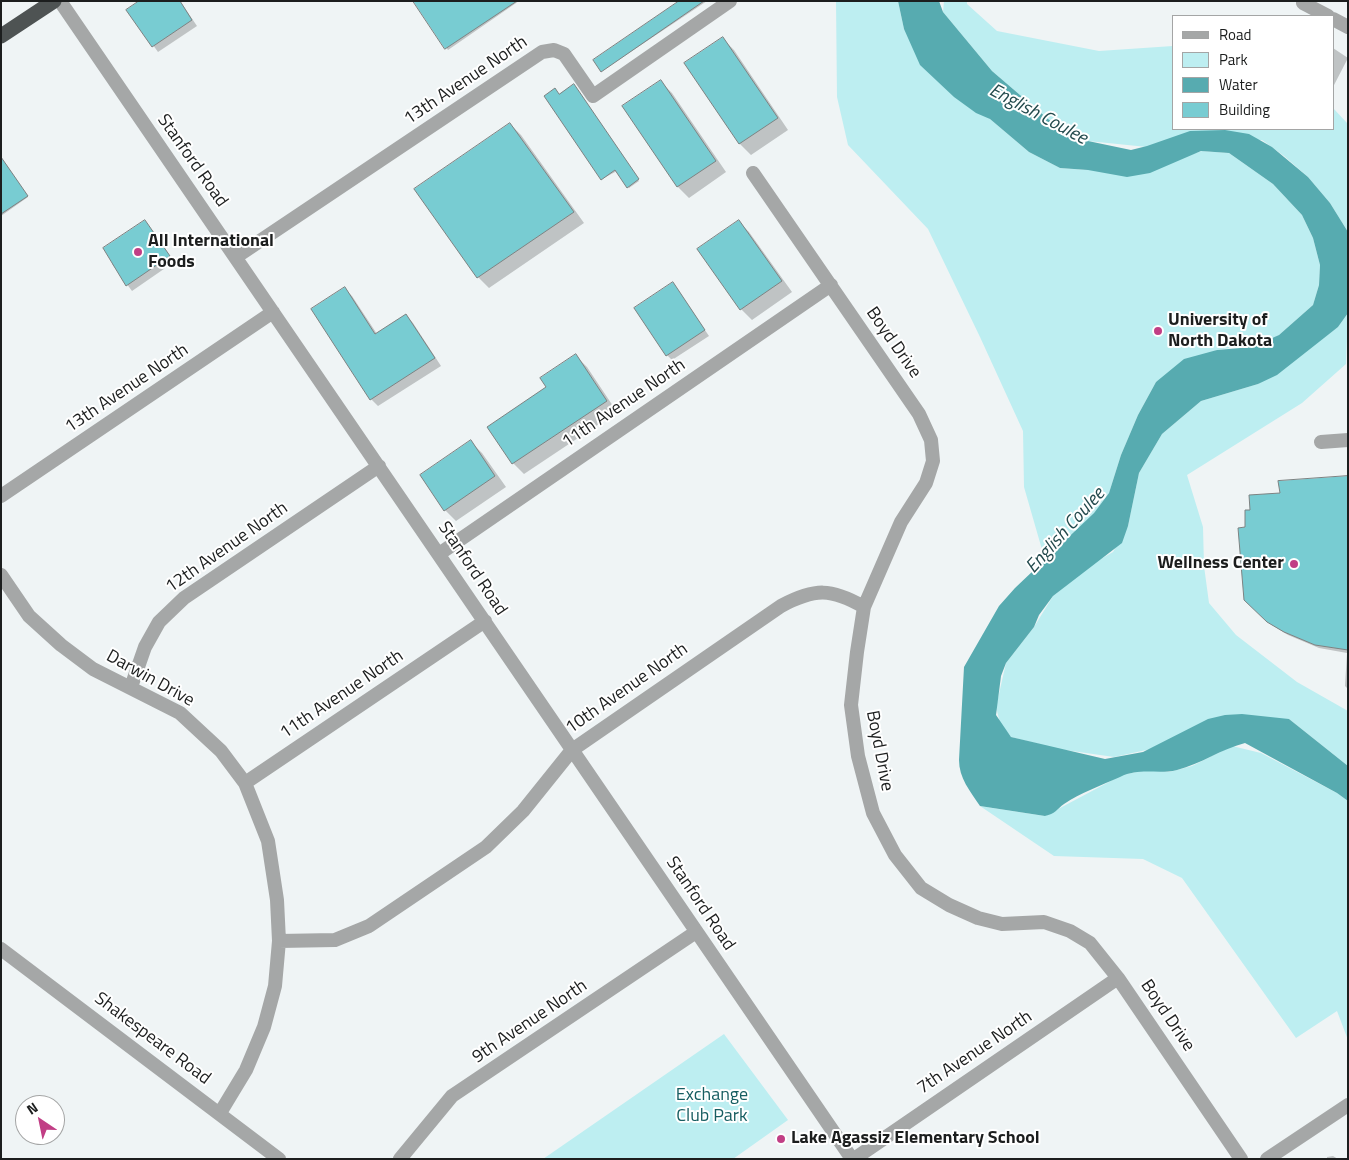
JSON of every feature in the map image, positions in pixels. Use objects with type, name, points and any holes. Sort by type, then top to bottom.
[{"type":"highway","points":[[1,36],[54,1]]},
{"type":"street","name":"Stanford Road","points":[[60,1],[853,1159]]},
{"type":"street","name":"13th Avenue North","points":[[236,257],[542,52],[554,50],[564,54],[593,96],[730,1]]},
{"type":"street","points":[[1303,3],[1326,15]]},
{"type":"street","points":[[1334,20],[1348,27]]},
{"type":"street","name":"Boyd Drive","points":[[753,172],[919,414],[931,440],[934,461],[926,484],[901,522],[864,607],[851,706],[858,756],[873,813],[895,855],[921,888],[950,906],[978,918],[1002,924],[1044,922],[1070,932],[1090,944],[1118,978],[1241,1159]]},
{"type":"street","name":"11th Avenue North","points":[[439,554],[831,285]]},
{"type":"street","name":"13th Avenue North","points":[[1,496],[273,312]]},
{"type":"street","points":[[1321,442],[1348,440]]},
{"type":"street","name":"12th Avenue North","points":[[131,687],[145,647],[159,622],[184,598],[379,466]]},
{"type":"street","name":"Darwin Drive","points":[[1,576],[29,616],[61,646],[93,669],[180,713],[221,751],[245,783],[268,841],[277,900],[279,941],[275,986],[264,1027],[246,1070],[220,1114]]},
{"type":"street","name":"10th Avenue North","points":[[279,941],[335,940],[369,926],[486,847],[523,811],[572,750],[781,606],[800,596],[824,591],[844,595],[864,607]]},
{"type":"street","name":"11th Avenue North","points":[[245,783],[485,621]]},
{"type":"street","name":"9th Avenue North","points":[[400,1159],[452,1096],[696,932]]},
{"type":"street","name":"Shakespeare Road","points":[[1,948],[279,1159]]},
{"type":"street","name":"7th Avenue North","points":[[853,1159],[1118,978]]},
{"type":"street","points":[[1268,1159],[1348,1105]]},
{"type":"green space","points":[[836,1],[898,1],[904,29],[990,119],[1029,152],[1060,168],[1088,170],[1182,157],[1202,151],[1229,153],[1273,184],[1302,215],[1313,238],[1320,265],[1319,285],[1313,305],[1279,335],[1264,343],[1217,350],[1156,382],[1138,415],[1121,455],[1109,493],[1094,513],[1045,560],[1024,487],[1023,431],[980,337],[928,229],[848,145],[837,97]]},
{"type":"green space","points":[[944,1],[967,1],[967,4],[997,31],[1099,51],[1172,46],[1172,130],[1334,130],[1334,109],[1348,124],[1348,232],[1330,203],[1308,177],[1262,140],[1147,147],[1088,141],[1070,135],[1048,119],[992,71],[943,12]]},
{"type":"green space","points":[[1348,313],[1346,364],[1302,403],[1187,475],[1203,527],[1204,566],[1209,603],[1236,635],[1297,682],[1348,711],[1348,766],[1289,719],[1114,757],[1058,749],[1011,737],[1000,723],[996,707],[1006,663],[1034,627],[1053,596],[1092,564],[1113,552],[1128,526],[1139,473],[1162,434],[1201,401],[1258,384],[1338,327]]},
{"type":"green space","points":[[1232,746],[1261,753],[1337,793],[1348,801],[1348,1040],[1337,1011],[1296,1038],[1182,878],[1143,859],[1054,856],[980,806],[1045,816],[1122,775],[1146,770],[1169,772],[1192,766]]},
{"type":"green space","name":"Exchange Club Park","points":[[724,1034],[788,1120],[733,1159],[543,1159]]},
{"type":"water","name":"English Coulee","points":[[898,1],[939,1],[943,12],[992,71],[1048,119],[1070,135],[1088,141],[1131,150],[1190,131],[1225,130],[1249,134],[1272,147],[1308,177],[1330,203],[1348,232],[1348,313],[1338,327],[1277,375],[1258,384],[1201,401],[1162,434],[1139,473],[1128,526],[1122,543],[1053,596],[1039,615],[1034,627],[1006,663],[1001,676],[996,715],[1011,737],[1105,759],[1143,752],[1208,719],[1225,715],[1242,714],[1289,719],[1348,766],[1348,801],[1337,793],[1245,743],[1177,770],[1128,774],[1077,796],[1054,813],[1045,816],[980,806],[966,784],[959,767],[964,667],[999,606],[1015,588],[1094,513],[1109,493],[1121,455],[1138,415],[1156,382],[1184,359],[1217,350],[1252,347],[1279,335],[1313,305],[1319,285],[1320,265],[1313,238],[1302,215],[1273,184],[1229,153],[1201,151],[1150,173],[1127,177],[1088,170],[1060,168],[1029,152],[990,119],[976,113],[954,97],[920,65],[904,29]]},
{"type":"building","points":[[139,1],[180,1],[192,20],[152,47],[126,10]]},
{"type":"building","points":[[413,1],[517,1],[445,49]]},
{"type":"building","points":[[679,1],[704,1],[601,72],[593,60]]},
{"type":"building","points":[[723,37],[778,118],[739,144],[684,63]]},
{"type":"building","points":[[661,80],[716,161],[677,187],[622,106]]},
{"type":"building","points":[[574,84],[639,179],[627,188],[615,170],[601,180],[544,96],[555,88],[559,94]]},
{"type":"building","points":[[510,123],[574,212],[477,278],[414,189]]},
{"type":"building","points":[[1,157],[28,196],[1,214]]},
{"type":"building","points":[[145,220],[170,256],[126,286],[103,248]]},
{"type":"building","points":[[739,220],[782,281],[740,310],[697,249]]},
{"type":"building","points":[[673,282],[705,330],[666,356],[634,308]]},
{"type":"building","points":[[345,287],[375,334],[406,314],[435,358],[370,400],[311,309]]},
{"type":"building","points":[[576,354],[607,401],[512,464],[487,427],[546,387],[540,378]]},
{"type":"building","points":[[471,440],[495,476],[444,511],[420,475]]},
{"type":"building","name":"Wellness Center","points":[[1348,476],[1348,650],[1315,645],[1284,632],[1267,622],[1244,600],[1238,528],[1245,527],[1245,510],[1250,510],[1249,495],[1280,493],[1278,481]]},
{"type":"place","name":"All International Foods","points":[[138,252]]},
{"type":"place","name":"University of North Dakota","points":[[1158,331]]},
{"type":"place","name":"Wellness Center","points":[[1294,564]]},
{"type":"place","name":"Lake Agassiz Elementary School","points":[[781,1139]]}]
